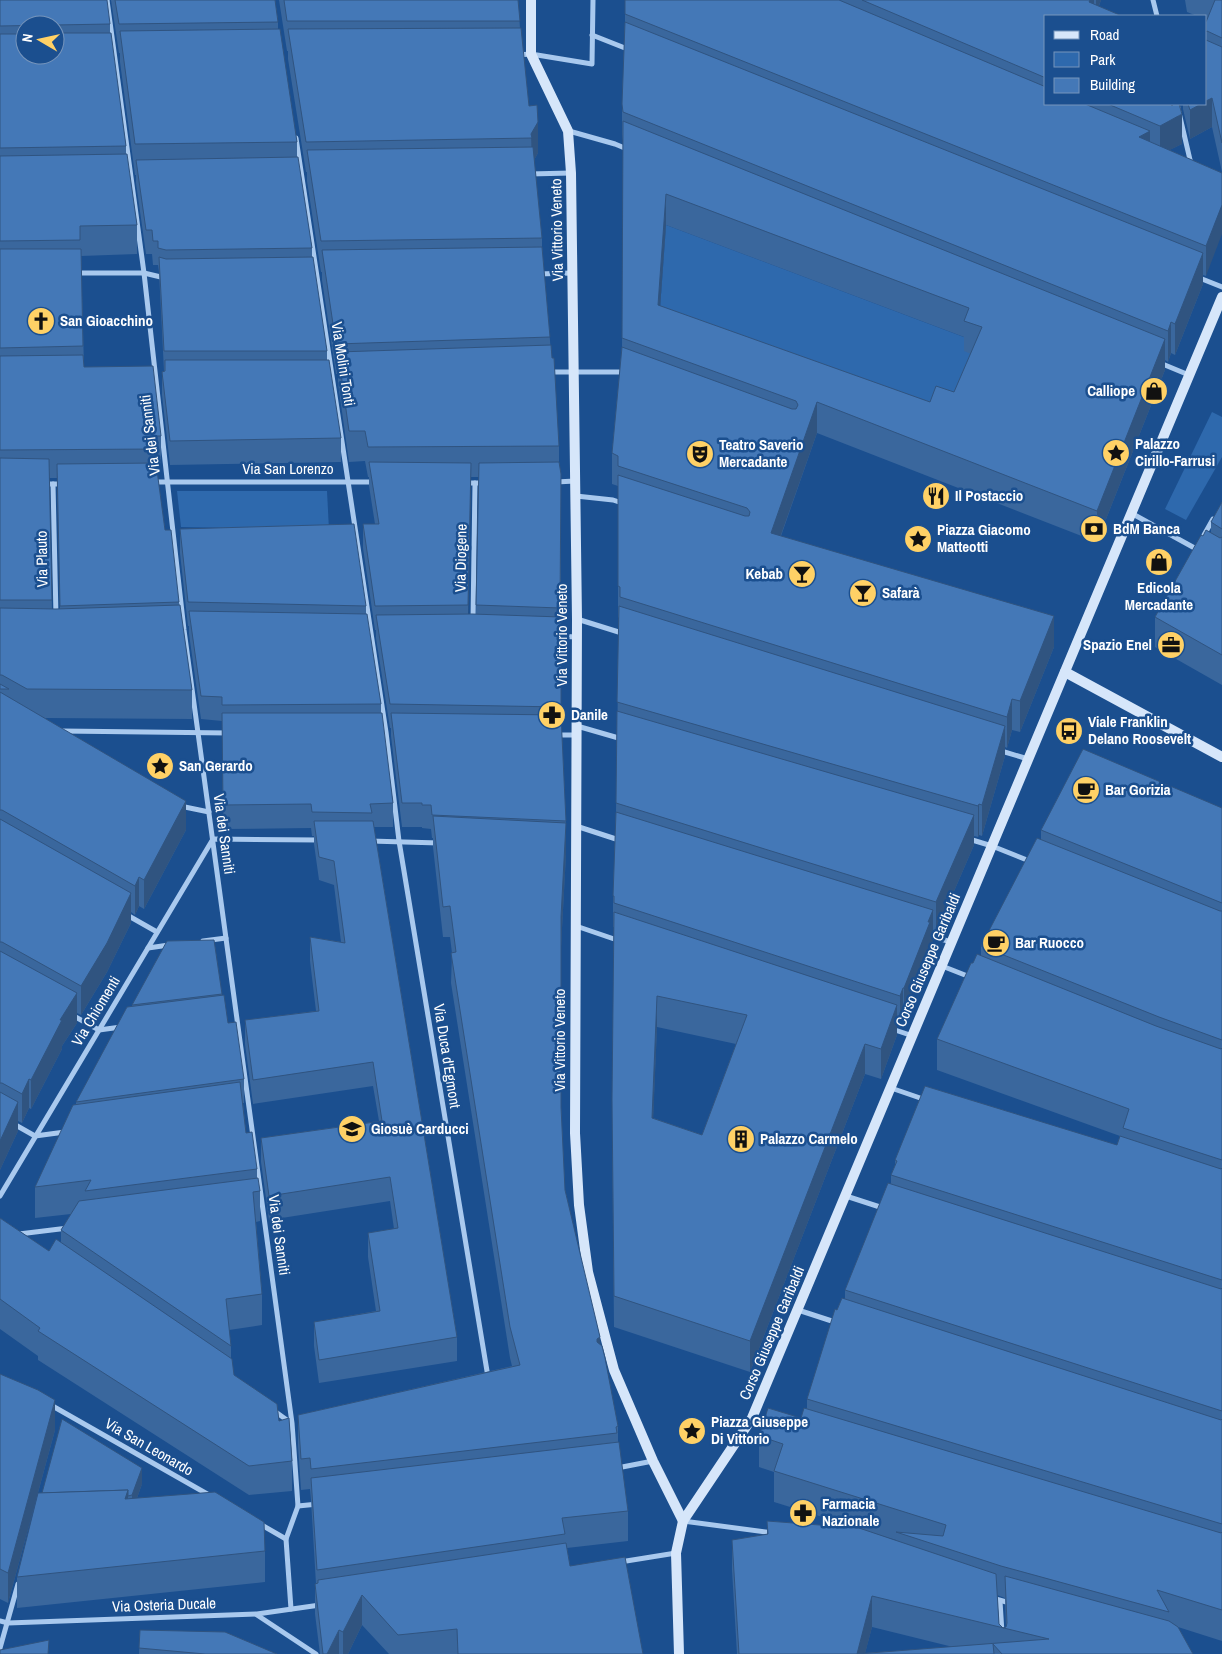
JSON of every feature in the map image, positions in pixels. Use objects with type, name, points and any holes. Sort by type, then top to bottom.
[{"type":"street","name":"Via dei Sanniti","points":[[107,0],[144,273],[175,536],[184,630],[292,1423],[298,1506],[286,1539],[291,1609]]},
{"type":"street","name":"Via Vittorio Veneto","points":[[531,0],[532,54],[568,131],[571,173],[576,481],[577,731],[576,826],[570,849],[576,926],[575,1133],[579,1205],[588,1272],[611,1370],[653,1461]]},
{"type":"street","points":[[512,54],[532,54],[592,64],[593,0]]},
{"type":"street","points":[[1154,0],[1157,15]]},
{"type":"street","points":[[592,35],[638,54]]},
{"type":"street","points":[[106,58],[125,58]]},
{"type":"street","points":[[1177,105],[1193,174]]},
{"type":"street","name":"Via Molini Tonti","points":[[295,130],[386,732]]},
{"type":"street","points":[[568,131],[615,144],[634,152]]},
{"type":"street","points":[[521,174],[571,173]]},
{"type":"street","points":[[292,177],[312,176]]},
{"type":"street","points":[[122,179],[141,179]]},
{"type":"street","points":[[67,274],[144,273],[166,278],[176,278]]},
{"type":"street","points":[[533,274],[572,273]]},
{"type":"street","points":[[308,276],[327,276]]},
{"type":"street","points":[[1194,276],[1222,287]]},
{"type":"street","name":"Corso Giuseppe Garibaldi","points":[[752,1418],[1222,297]]},
{"type":"street","points":[[1152,360],[1189,374]]},
{"type":"street","points":[[545,372],[618,372],[628,376]]},
{"type":"street","points":[[146,379],[165,378]]},
{"type":"street","points":[[323,379],[342,379]]},
{"type":"street","points":[[548,482],[576,481]]},
{"type":"street","name":"Via San Lorenzo","points":[[149,482],[377,482]]},
{"type":"street","points":[[455,483],[493,483]]},
{"type":"street","points":[[35,484],[72,484]]},
{"type":"street","name":"Via Plauto","points":[[53,484],[56,624]]},
{"type":"street","name":"Via Diogene","points":[[472,623],[475,484]]},
{"type":"street","points":[[576,496],[613,500],[632,506]]},
{"type":"street","points":[[1196,548],[1218,511]]},
{"type":"street","points":[[1132,513],[1209,556]]},
{"type":"street","points":[[175,536],[184,536]]},
{"type":"street","points":[[347,538],[356,538]]},
{"type":"street","points":[[577,619],[633,636]]},
{"type":"street","points":[[174,630],[194,630]]},
{"type":"street","points":[[361,634],[380,634]]},
{"type":"street","points":[[548,636],[577,637]]},
{"type":"street","points":[[1065,672],[1222,757]]},
{"type":"street","points":[[51,731],[238,733]]},
{"type":"street","points":[[548,735],[577,731],[624,740]]},
{"type":"street","points":[[376,732],[396,732]]},
{"type":"street","name":"Via Duca d'Egmont","points":[[386,732],[399,841],[489,1384]]},
{"type":"street","points":[[991,747],[1029,759]]},
{"type":"street","points":[[173,805],[209,812]]},
{"type":"street","points":[[576,826],[623,841]]},
{"type":"street","points":[[964,838],[992,846],[1038,864]]},
{"type":"street","points":[[213,839],[330,840]]},
{"type":"street","name":"Via Chiomenti","points":[[0,1196],[213,839]]},
{"type":"street","points":[[360,841],[448,844]]},
{"type":"street","points":[[124,913],[157,932]]},
{"type":"street","points":[[576,926],[622,941]]},
{"type":"street","points":[[924,934],[952,943]]},
{"type":"street","points":[[196,942],[226,938]]},
{"type":"street","points":[[148,948],[177,944]]},
{"type":"street","points":[[942,966],[978,980]]},
{"type":"street","points":[[66,1012],[98,1030],[128,1027]]},
{"type":"street","points":[[226,1014],[236,1013]]},
{"type":"street","points":[[885,1027],[913,1036]]},
{"type":"street","points":[[891,1088],[929,1100]]},
{"type":"street","points":[[239,1109],[249,1107]]},
{"type":"street","points":[[7,1120],[36,1136],[74,1131]]},
{"type":"street","points":[[846,1196],[893,1211]]},
{"type":"street","points":[[252,1205],[262,1204]]},
{"type":"street","points":[[23,1240],[15,1235],[74,1228]]},
{"type":"street","points":[[798,1310],[845,1325]]},
{"type":"street","name":"Via San Leonardo","points":[[40,1399],[212,1497],[208,1505]]},
{"type":"street","points":[[267,1406],[292,1423],[301,1421]]},
{"type":"street","points":[[62,1421],[64,1412]]},
{"type":"street","points":[[679,1654],[676,1553],[682,1521],[752,1418],[773,1424]]},
{"type":"street","points":[[608,1469],[653,1461],[682,1521]]},
{"type":"street","points":[[298,1506],[327,1503]]},
{"type":"street","points":[[253,1520],[286,1539]]},
{"type":"street","points":[[682,1521],[776,1534]]},
{"type":"street","points":[[610,1564],[676,1553]]},
{"type":"street","points":[[0,1648],[20,1576]]},
{"type":"street","points":[[981,1594],[1019,1606]]},
{"type":"street","points":[[1000,1601],[1002,1636]]},
{"type":"street","name":"Via Osteria Ducale","points":[[0,1621],[8,1623],[257,1614],[330,1604]]},
{"type":"street","points":[[257,1614],[316,1654]]},
{"type":"green space","points":[[666,225],[969,339],[982,358],[954,423],[658,336]]},
{"type":"green space","points":[[1212,412],[1222,417],[1222,457],[1186,520],[1165,509]]},
{"type":"green space","points":[[177,491],[327,491],[329,530],[181,527]]},
{"type":"building","points":[[0,0],[107,0],[110,24],[65,25],[65,15],[15,15],[15,26],[0,26]]},
{"type":"building","points":[[115,0],[275,0],[278,22],[119,24]]},
{"type":"building","points":[[284,0],[518,0],[520,21],[287,21]]},
{"type":"building","points":[[625,0],[839,0],[1044,86],[1044,105],[1087,105],[1150,131],[1139,137],[1222,173],[1222,205],[1206,246],[625,14]]},
{"type":"building","points":[[862,0],[1090,0],[1089,2],[1120,15],[1044,15],[1044,77]]},
{"type":"building","points":[[1215,0],[1222,0],[1222,38],[1207,31],[1207,20]]},
{"type":"building","points":[[625,22],[1203,253],[1175,324],[1171,322],[1168,331],[623,112]]},
{"type":"building","points":[[521,28],[529,106],[537,105],[538,122],[531,134],[532,138],[306,142],[288,29]]},
{"type":"building","points":[[280,29],[297,142],[135,144],[120,31]]},
{"type":"building","points":[[65,33],[111,33],[126,146],[0,148],[0,34],[15,34],[15,65],[65,65]]},
{"type":"building","points":[[1207,40],[1222,47],[1222,143],[1212,98],[1207,100]]},
{"type":"building","points":[[1110,105],[1179,105],[1182,114],[1160,126]]},
{"type":"building","points":[[1188,105],[1199,105],[1190,110]]},
{"type":"building","points":[[623,121],[1165,339],[1097,511],[817,402],[771,533],[1054,616],[1020,701],[1012,699],[1007,717],[620,597],[620,587],[618,586],[618,475],[745,516],[749,516],[750,512],[747,508],[618,466],[618,456],[612,453],[622,347],[792,409],[796,409],[798,405],[796,401],[622,338]],"holes":[[[666,194],[969,308],[964,321],[982,327],[954,392],[936,386],[930,402],[658,305]]]},
{"type":"building","points":[[533,147],[542,238],[321,241],[307,150]]},
{"type":"building","points":[[127,154],[137,225],[80,226],[80,240],[0,241],[0,156]]},
{"type":"building","points":[[298,157],[312,248],[166,250],[158,248],[158,241],[153,241],[152,230],[146,230],[136,160]]},
{"type":"building","points":[[542,247],[550,337],[336,344],[322,250]]},
{"type":"building","name":"San Gioacchino","points":[[0,249],[81,249],[83,346],[0,348]]},
{"type":"building","points":[[159,257],[166,259],[313,257],[327,351],[164,351]]},
{"type":"building","points":[[551,345],[552,358],[554,358],[559,446],[368,447],[365,431],[349,431],[338,352]]},
{"type":"building","points":[[83,355],[84,367],[153,366],[161,436],[153,436],[155,449],[0,450],[0,356]]},
{"type":"building","points":[[165,360],[329,360],[341,438],[170,441],[162,372],[165,371]]},
{"type":"building","points":[[0,458],[49,459],[52,600],[0,600]]},
{"type":"building","points":[[369,462],[471,463],[468,605],[375,606],[363,524],[379,524]]},
{"type":"building","points":[[559,462],[561,474],[560,608],[476,605],[479,463]]},
{"type":"building","points":[[156,463],[165,530],[171,530],[179,602],[60,606],[57,464]]},
{"type":"building","points":[[1222,502],[1222,529],[1211,522]]},
{"type":"building","points":[[354,524],[366,606],[188,602],[180,529]]},
{"type":"building","points":[[1206,530],[1220,538],[1222,537],[1222,655],[1155,617],[1201,535],[1203,536]]},
{"type":"building","points":[[180,605],[192,690],[27,689],[0,675],[0,608],[56,609]]},
{"type":"building","points":[[619,606],[1005,726],[982,805],[979,804],[978,806],[617,702]]},
{"type":"building","points":[[189,611],[367,614],[381,704],[222,705],[222,697],[201,696]]},
{"type":"building","points":[[472,614],[561,617],[561,707],[390,704],[376,615]]},
{"type":"building","points":[[0,684],[9,689],[0,689]]},
{"type":"building","points":[[0,692],[186,801],[144,880],[139,877],[135,886],[0,810]]},
{"type":"building","points":[[617,711],[974,815],[936,902],[616,803]]},
{"type":"building","points":[[222,713],[382,713],[393,803],[370,804],[372,813],[312,812],[311,804],[223,805]]},
{"type":"building","points":[[391,713],[561,715],[566,821],[432,815],[431,805],[402,803]]},
{"type":"building","points":[[1083,749],[1222,808],[1222,903],[1041,830]]},
{"type":"building","points":[[616,812],[933,910],[900,996],[614,903]]},
{"type":"building","points":[[433,816],[566,823],[561,917],[561,1107],[565,1190],[600,1337],[597,1339],[597,1342],[602,1346],[605,1358],[618,1426],[616,1427],[617,1433],[311,1469],[310,1458],[301,1459],[298,1415],[520,1365],[510,1327],[451,953],[456,952],[450,906],[443,907]]},
{"type":"building","points":[[0,819],[131,893],[107,943],[81,986],[0,942]]},
{"type":"building","name":"Giosuè Carducci","points":[[314,821],[373,821],[457,1337],[319,1360],[314,1322],[380,1311],[368,1233],[398,1228],[390,1177],[269,1196],[261,1138],[382,1121],[373,1062],[253,1080],[245,1020],[319,1011],[310,937],[345,943],[334,861],[319,857]]},
{"type":"building","points":[[1037,838],[1222,911],[1222,1040],[981,946]]},
{"type":"building","name":"Palazzo Carmelo","points":[[614,912],[897,1005],[881,1049],[865,1044],[750,1341],[614,1296],[612,1099]],"holes":[[[657,996],[747,1015],[702,1135],[652,1118]]]},
{"type":"building","points":[[214,940],[222,994],[132,1005],[167,941]]},
{"type":"building","points":[[0,951],[77,993],[60,1020],[62,1020],[22,1094],[0,1083]]},
{"type":"building","points":[[977,954],[1156,1026],[1222,1048],[1222,1160],[1123,1128],[1129,1109],[937,1039],[971,963],[973,963]]},
{"type":"building","points":[[224,995],[228,1023],[236,1022],[244,1079],[76,1102],[127,1007]]},
{"type":"building","points":[[240,1082],[246,1133],[252,1132],[257,1169],[85,1191],[91,1180],[35,1187],[73,1105]]},
{"type":"building","points":[[925,1086],[1117,1145],[1120,1136],[1222,1168],[1222,1280],[891,1175],[897,1161],[895,1160]]},
{"type":"building","points":[[0,1092],[18,1102],[0,1141]]},
{"type":"building","points":[[258,1178],[260,1191],[253,1192],[262,1294],[226,1299],[231,1346],[61,1230],[79,1201]]},
{"type":"building","points":[[888,1183],[1222,1288],[1222,1411],[845,1290]]},
{"type":"building","points":[[0,1218],[49,1251],[56,1239],[232,1359],[234,1375],[277,1404],[279,1421],[289,1418],[292,1461],[249,1466],[38,1331],[40,1328],[0,1299]]},
{"type":"building","points":[[842,1298],[1222,1419],[1222,1524],[807,1399],[835,1309],[837,1310]]},
{"type":"building","points":[[0,1374],[38,1390],[55,1400],[8,1573],[0,1569]]},
{"type":"building","points":[[768,1408],[801,1418],[804,1408],[1222,1532],[1222,1610],[1157,1590],[1169,1612],[1001,1566],[896,1532],[943,1536],[946,1525],[774,1471],[783,1444],[759,1436]]},
{"type":"building","points":[[62,1419],[142,1468],[132,1495],[128,1496],[128,1490],[42,1493]]},
{"type":"building","points":[[619,1442],[628,1511],[562,1518],[565,1534],[317,1570],[311,1478]]},
{"type":"building","points":[[128,1490],[125,1499],[215,1492],[264,1522],[265,1551],[17,1577],[38,1493]]},
{"type":"building","points":[[767,1521],[859,1528],[996,1574],[999,1624],[1003,1628],[872,1596],[857,1654],[739,1654],[732,1540],[768,1534]]},
{"type":"building","points":[[566,1543],[570,1566],[625,1557],[643,1654],[458,1654],[457,1629],[398,1635],[362,1595],[343,1632],[339,1630],[327,1654],[323,1654],[315,1584],[318,1583],[318,1580]]},
{"type":"building","points":[[1005,1576],[1169,1621],[1178,1627],[1193,1654],[1002,1654],[993,1644],[994,1654],[857,1654],[1049,1639],[1003,1628],[1006,1627],[1007,1623]]},
{"type":"building","points":[[140,1630],[225,1632],[277,1654],[205,1654],[139,1648]]},
{"type":"building","points":[[49,1640],[48,1654],[0,1654],[0,1650]]},
{"type":"place","name":"San Gioacchino","points":[[41,321]]},
{"type":"place","name":"Calliope","points":[[1154,391]]},
{"type":"place","name":"Palazzo Cirillo-Farrusi","points":[[1116,453]]},
{"type":"place","name":"Teatro Saverio Mercadante","points":[[700,454]]},
{"type":"place","name":"Il Postaccio","points":[[936,496]]},
{"type":"place","name":"BdM Banca","points":[[1094,529]]},
{"type":"place","name":"Piazza Giacomo Matteotti","points":[[918,539]]},
{"type":"place","name":"Edicola Mercadante","points":[[1159,562]]},
{"type":"place","name":"Kebab","points":[[802,574]]},
{"type":"place","name":"Safarà","points":[[863,593]]},
{"type":"place","name":"Spazio Enel","points":[[1171,645]]},
{"type":"place","name":"Danile","points":[[552,715]]},
{"type":"place","name":"Viale Franklin Delano Roosevelt","points":[[1069,731]]},
{"type":"place","name":"San Gerardo","points":[[160,766]]},
{"type":"place","name":"Bar Gorizia","points":[[1086,790]]},
{"type":"place","name":"Bar Ruocco","points":[[996,943]]},
{"type":"place","name":"Giosuè Carducci","points":[[352,1129]]},
{"type":"place","name":"Palazzo Carmelo","points":[[741,1139]]},
{"type":"place","name":"Piazza Giuseppe Di Vittorio","points":[[692,1431]]},
{"type":"place","name":"Farmacia Nazionale","points":[[803,1513]]}]
